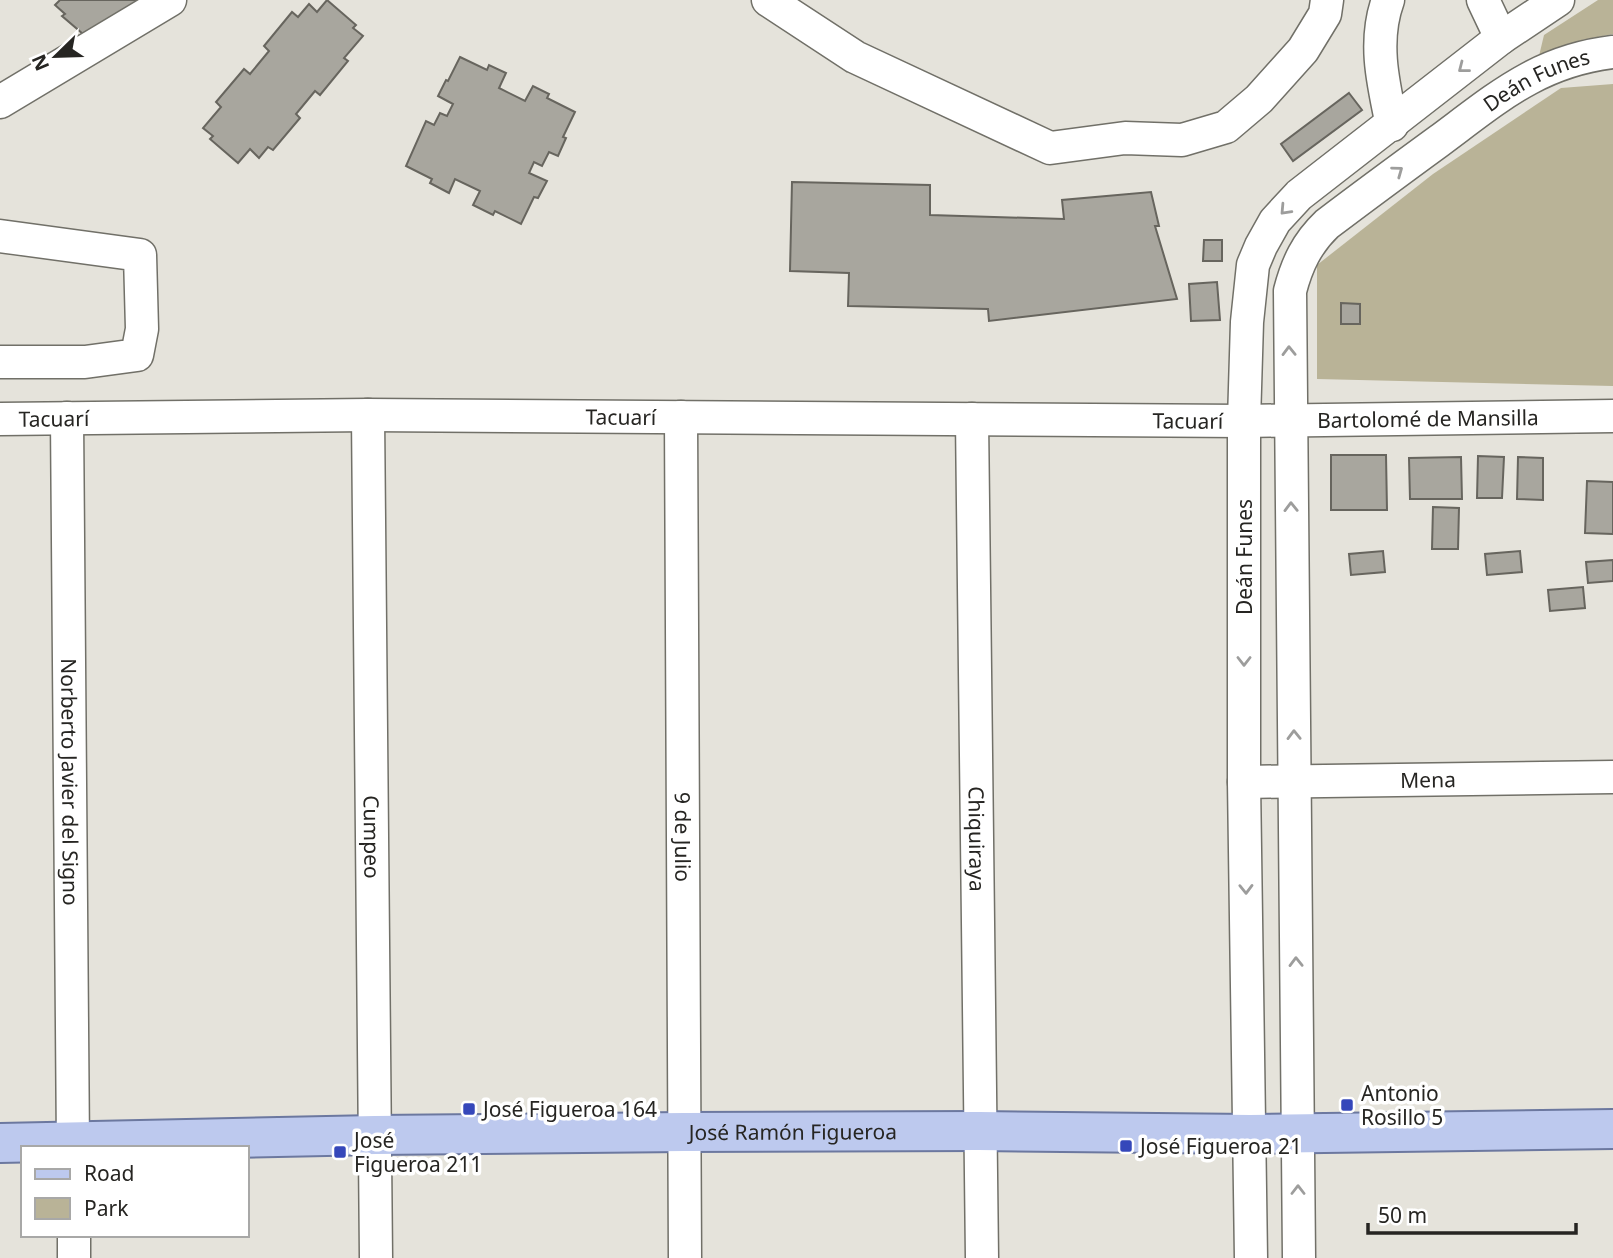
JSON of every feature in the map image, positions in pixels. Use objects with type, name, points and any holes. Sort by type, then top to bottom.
[{"type":"main road","name":"José Ramón Figueroa","points":[[0,1143],[73,1146],[375,1135],[684,1132],[1250,1134],[1613,1129]]},
{"type":"street","points":[[0,102],[170,0]]},
{"type":"street","points":[[770,1],[855,57],[1049,148],[1125,138],[1182,140],[1226,127],[1259,99],[1303,50],[1325,14],[1328,0]]},
{"type":"street","points":[[1388,0],[1382,18],[1380,40],[1382,74],[1391,125]]},
{"type":"street","points":[[1483,0],[1501,38]]},
{"type":"street","name":"Deán Funes","points":[[1251,1258],[1244,782],[1244,421],[1248,293],[1253,265],[1275,221],[1299,195],[1501,38],[1558,0]]},
{"type":"street","name":"Deán Funes","points":[[1299,1258],[1290,420],[1290,291],[1295,270],[1314,236],[1327,224],[1528,77],[1556,64],[1613,52]]},
{"type":"street","points":[[0,236],[140,255],[142,329],[138,355],[85,362],[0,362]]},
{"type":"street","name":"Tacuarí","points":[[0,419],[368,415],[1244,421]]},
{"type":"street","name":"Cumpeo","points":[[368,415],[376,1258]]},
{"type":"street","name":"Bartolomé de Mansilla","points":[[1244,421],[1613,416]]},
{"type":"street","name":"9 de Julio","points":[[681,417],[685,1258]]},
{"type":"street","name":"Norberto Javier del Signo","points":[[67,418],[73,1146]]},
{"type":"street","name":"Chiquiraya","points":[[972,419],[982,1258]]},
{"type":"street","name":"Mena","points":[[1244,782],[1613,776]]},
{"type":"street","points":[[74,1237],[74,1258]]},
{"type":"green space","points":[[1598,0],[1613,0],[1613,34],[1582,40],[1539,56],[1544,35]]},
{"type":"green space","points":[[1613,84],[1613,386],[1317,379],[1317,265],[1433,174],[1561,88]]},
{"type":"building","points":[[60,0],[148,0],[90,40],[62,16],[65,14],[55,5]]},
{"type":"building","points":[[327,0],[356,25],[353,28],[363,36],[344,58],[348,61],[320,95],[315,91],[296,114],[300,118],[273,150],[268,147],[259,158],[250,149],[238,163],[210,139],[213,136],[203,128],[221,107],[216,102],[244,69],[250,74],[269,51],[264,46],[292,12],[298,17],[309,4],[317,12]]},
{"type":"building","points":[[460,57],[487,70],[489,65],[506,73],[499,88],[525,101],[533,86],[549,94],[547,98],[575,112],[563,137],[566,138],[558,156],[549,152],[542,166],[534,162],[529,173],[547,181],[538,198],[534,197],[521,224],[495,211],[493,215],[473,205],[480,191],[455,179],[449,193],[430,183],[432,179],[406,166],[426,121],[434,125],[440,113],[447,116],[453,104],[438,96]]},
{"type":"building","points":[[1349,93],[1362,110],[1293,161],[1281,144]]},
{"type":"building","points":[[792,182],[930,185],[930,215],[1064,219],[1062,200],[1151,192],[1159,226],[1155,226],[1177,299],[989,321],[988,309],[848,306],[849,273],[790,271]]},
{"type":"building","points":[[1204,240],[1222,240],[1222,261],[1203,261]]},
{"type":"building","points":[[1217,282],[1220,320],[1191,321],[1189,284]]},
{"type":"building","points":[[1341,303],[1360,304],[1360,324],[1341,324]]},
{"type":"building","points":[[1331,455],[1386,455],[1387,510],[1331,510]]},
{"type":"building","points":[[1478,456],[1504,457],[1502,498],[1477,498]]},
{"type":"building","points":[[1461,457],[1462,499],[1410,499],[1409,458]]},
{"type":"building","points":[[1518,457],[1543,458],[1543,500],[1517,499]]},
{"type":"building","points":[[1587,481],[1613,482],[1613,534],[1585,533]]},
{"type":"building","points":[[1433,507],[1459,508],[1458,549],[1432,549]]},
{"type":"building","points":[[1383,551],[1385,572],[1351,575],[1349,554]]},
{"type":"building","points":[[1520,551],[1522,572],[1487,575],[1485,554]]},
{"type":"building","points":[[1613,560],[1613,581],[1588,583],[1586,562]]},
{"type":"building","points":[[1583,587],[1585,608],[1550,611],[1548,590]]},
{"type":"place","name":"Antonio Rosillo 5","points":[[1347,1105]]},
{"type":"place","name":"José Figueroa 164","points":[[469,1109]]},
{"type":"place","name":"José Figueroa 21","points":[[1126,1146]]},
{"type":"place","name":"José Figueroa 211","points":[[340,1152]]}]
